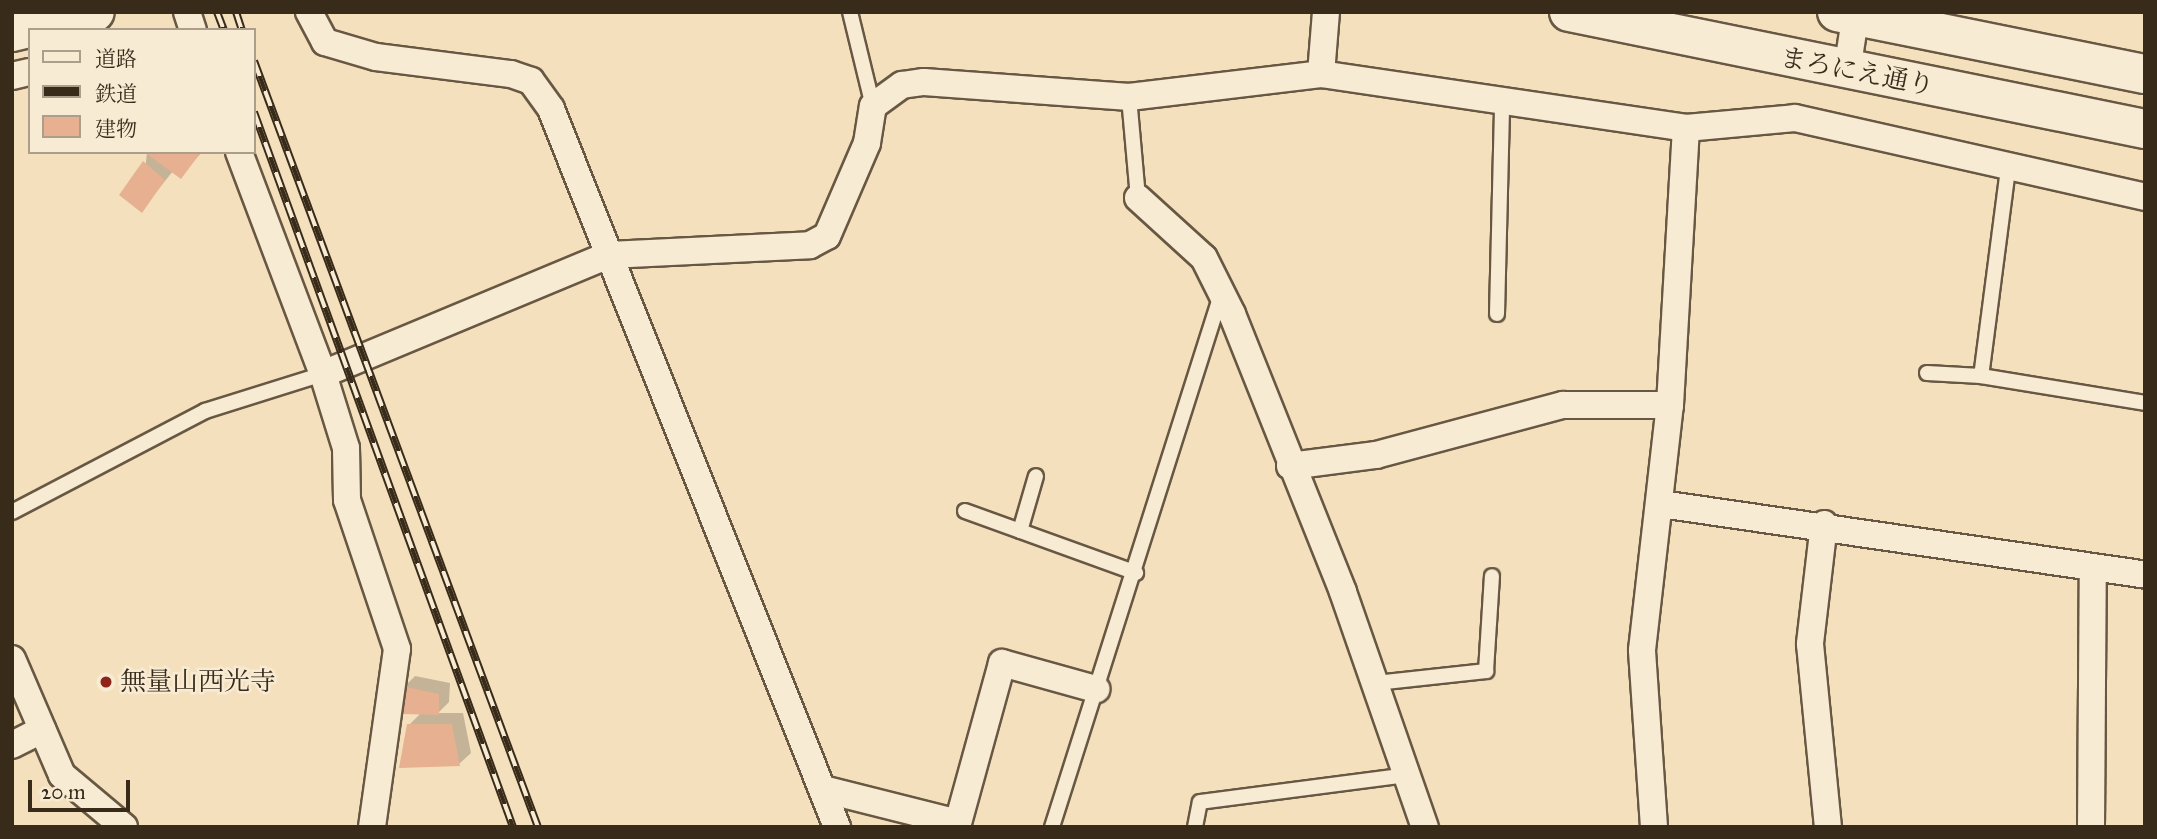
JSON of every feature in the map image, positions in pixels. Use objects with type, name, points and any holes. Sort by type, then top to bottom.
[{"type":"street","points":[[29,28],[95,12]]},
{"type":"street","points":[[309,12],[325,42],[354,52],[531,81],[551,109],[836,827]]},
{"type":"street","points":[[1321,74],[1326,12]]},
{"type":"street","name":"まろにえ通り","points":[[1569,12],[1847,71],[2145,129]]},
{"type":"street","points":[[1847,71],[1850,14]]},
{"type":"street","name":"まろにえ通り","points":[[1850,14],[2145,74]]},
{"type":"street","points":[[323,374],[609,255],[810,245],[827,236],[867,143],[873,106],[902,85],[924,82],[1129,97],[1321,74],[1502,104],[1686,128],[1794,118],[2008,169],[2145,197]]},
{"type":"street","points":[[1654,827],[1642,650],[1661,504],[1670,405],[1686,128]]},
{"type":"street","points":[[240,154],[323,374],[346,448],[346,500],[397,649],[372,827]]},
{"type":"street","points":[[1138,198],[1204,258],[1222,294],[1376,683],[1425,827]]},
{"type":"street","points":[[1290,466],[1377,455],[1563,405],[1670,405]]},
{"type":"street","points":[[1661,504],[1824,524],[2145,575]]},
{"type":"street","points":[[1824,524],[1810,643],[1828,827]]},
{"type":"street","points":[[2091,827],[2093,566]]},
{"type":"street","points":[[12,659],[62,775],[94,818],[124,827]]},
{"type":"street","points":[[823,789],[958,823],[1002,663],[1096,688]]},
{"type":"street","points":[[12,745],[42,730]]},
{"type":"lane","points":[[850,12],[873,106]]},
{"type":"lane","points":[[1129,97],[1138,198]]},
{"type":"lane","points":[[1497,314],[1502,104]]},
{"type":"lane","points":[[1981,376],[2008,169]]},
{"type":"lane","points":[[1052,827],[1136,573],[1222,294]]},
{"type":"lane","points":[[1927,373],[1981,376],[2145,403]]},
{"type":"lane","points":[[12,512],[205,411],[323,374]]},
{"type":"lane","points":[[1020,531],[1036,476]]},
{"type":"lane","points":[[965,512],[1136,573]]},
{"type":"lane","points":[[1376,683],[1486,671],[1492,576]]},
{"type":"lane","points":[[1195,827],[1200,802],[1407,775]]},
{"type":"building","points":[[147,154],[200,154],[181,179]]},
{"type":"building","points":[[143,161],[165,180],[142,213],[119,195]]},
{"type":"building","points":[[402,686],[439,694],[439,715],[402,714]]},
{"type":"building","points":[[407,724],[452,724],[460,766],[399,768]]},
{"type":"railway","points":[[217,12],[223,28]]},
{"type":"railway","points":[[236,12],[241,28]]},
{"type":"railway","points":[[256,66],[538,827]]},
{"type":"railway","points":[[256,118],[513,827]]},
{"type":"place","name":"無量山西光寺","points":[[106,682]]}]
